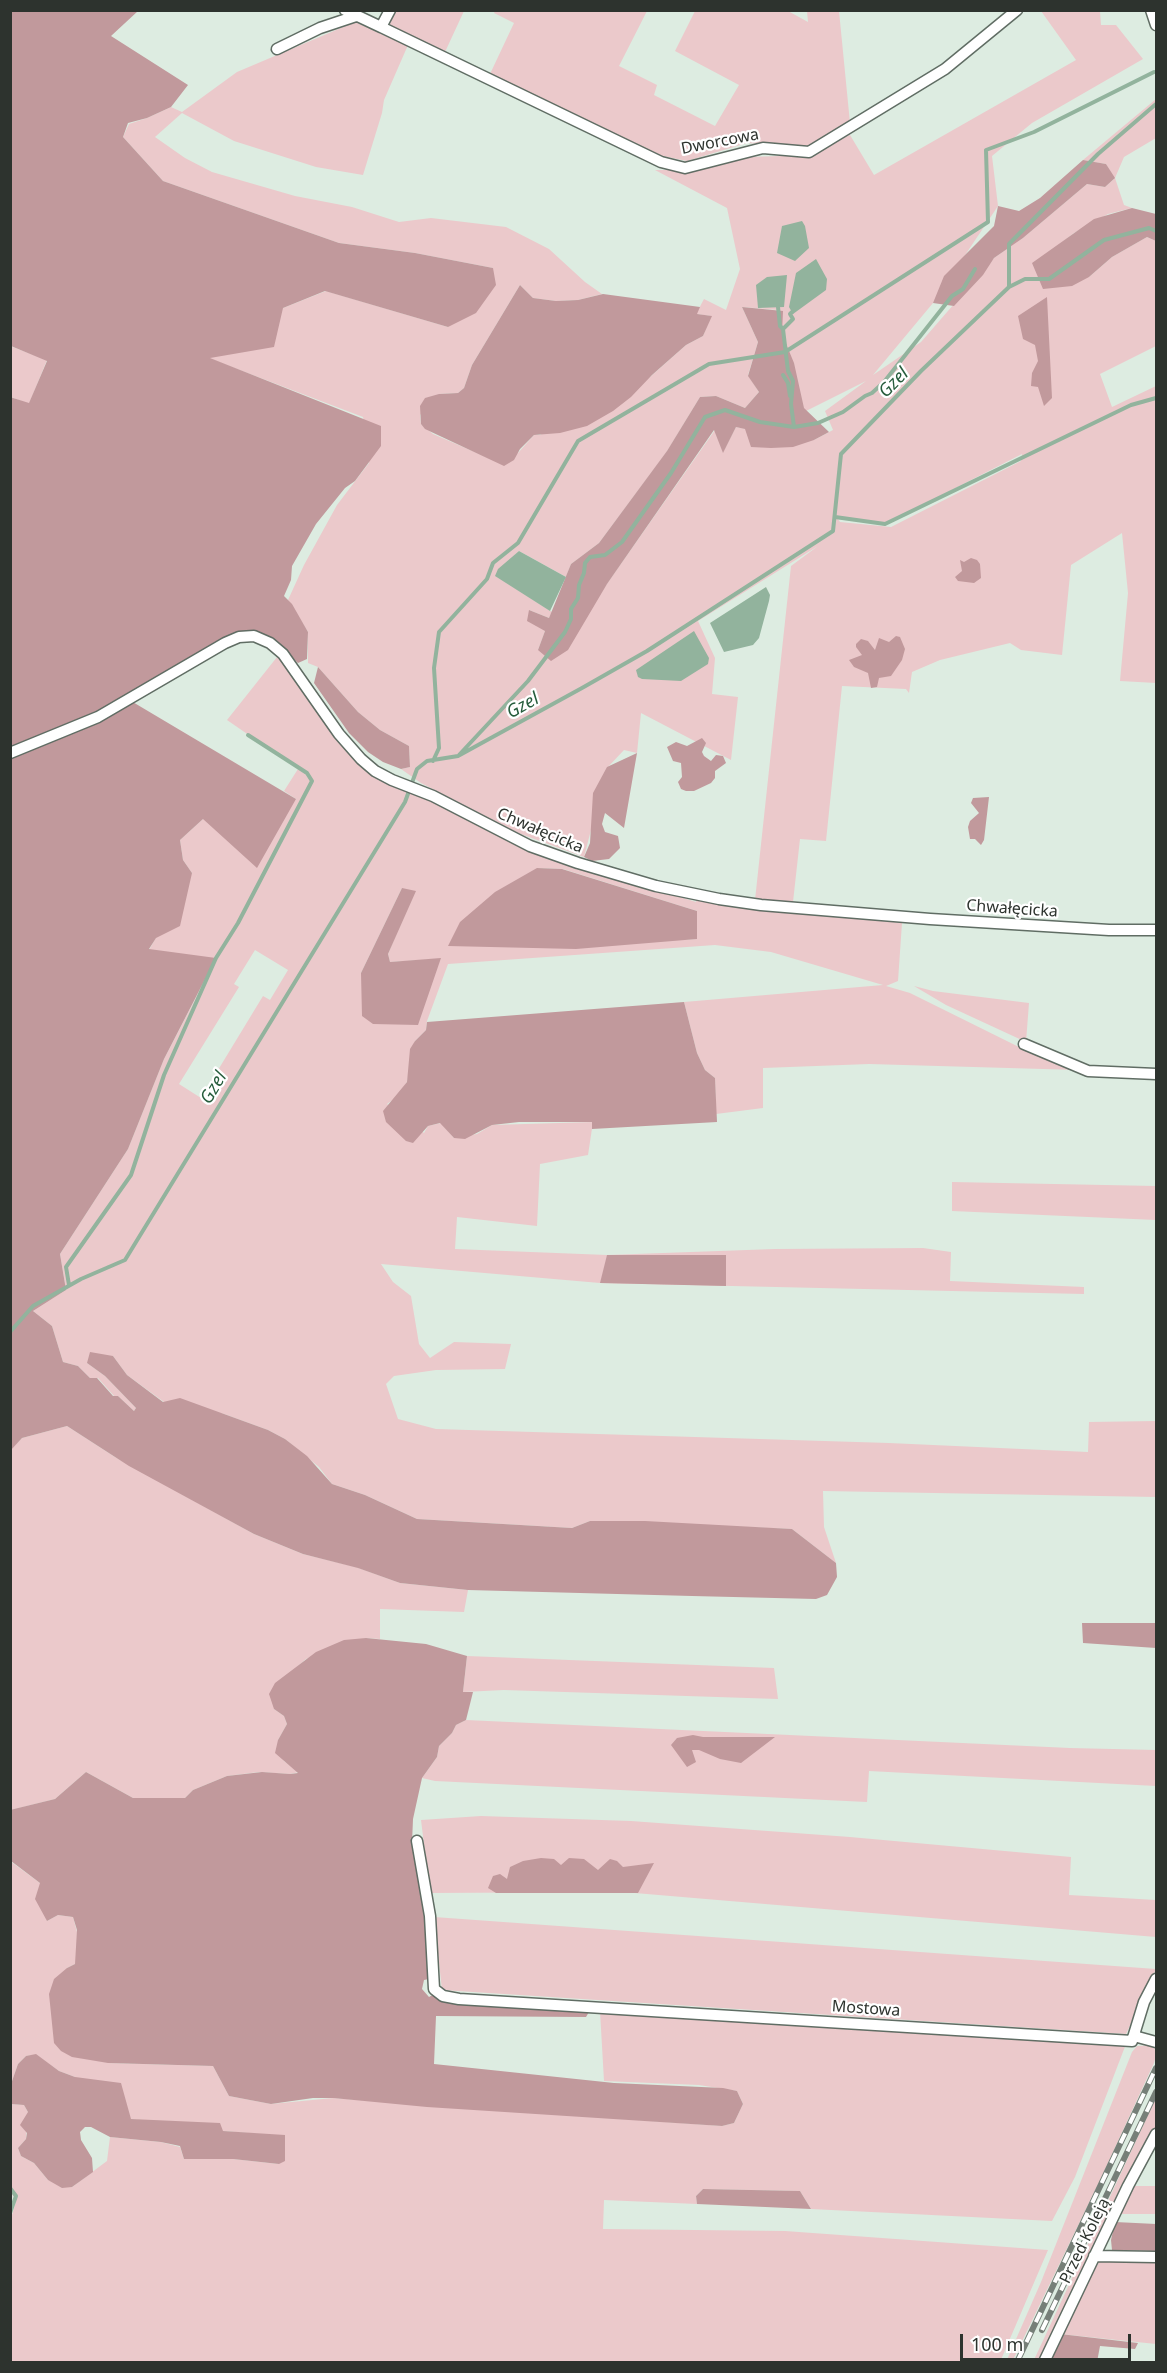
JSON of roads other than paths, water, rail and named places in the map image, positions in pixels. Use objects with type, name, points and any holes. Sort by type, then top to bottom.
[{"type":"street","name":"Dworcowa","points":[[345,10],[661,162],[685,168],[763,148],[809,152],[945,69],[1017,10]]},
{"type":"street","points":[[381,27],[390,10]]},
{"type":"street","points":[[1151,10],[1156,25]]},
{"type":"street","points":[[277,49],[320,28],[356,16]]},
{"type":"street","name":"Chwałęcicka","points":[[10,753],[98,717],[225,643],[239,637],[254,636],[270,642],[283,654],[329,720],[361,759],[375,771],[453,805],[530,846],[626,879],[688,894],[761,905],[930,919],[1109,930],[1156,930]]},
{"type":"street","points":[[1024,1044],[1088,1071],[1156,1074]]},
{"type":"street","name":"Mostowa","points":[[417,1841],[430,1916],[434,1989],[443,1996],[459,1999],[1156,2042]]},
{"type":"street","points":[[1133,2039],[1144,2002],[1156,1979]]},
{"type":"street","name":"Przed Koleją","points":[[1044,2362],[1128,2186],[1156,2134]]},
{"type":"street","points":[[1094,2256],[1156,2257]]},
{"type":"waterway","points":[[433,761],[439,748],[434,668],[439,632],[487,579],[493,563],[518,543],[578,441],[709,364],[785,352],[988,222],[986,150],[1034,132],[1154,72]]},
{"type":"waterway","points":[[1009,287],[1009,244],[1098,154],[1156,104]]},
{"type":"waterway","name":"Gzel","points":[[10,1332],[33,1306],[81,1279],[125,1260],[405,802],[417,769],[427,761],[458,756],[647,651],[833,531],[841,454],[921,371],[1009,287],[1025,279],[1049,279],[1104,240],[1149,228],[1156,231]]},
{"type":"waterway","points":[[459,755],[528,681],[565,632],[571,619],[571,609],[578,598],[585,563],[590,557],[605,555],[622,542],[671,473],[705,417],[725,410],[760,422],[794,427],[818,423],[843,412],[884,382],[952,296],[963,289],[975,269]]},
{"type":"waterway","points":[[778,307],[780,326],[783,329]]},
{"type":"waterway","points":[[791,404],[793,381],[788,371],[783,329],[793,319],[790,314],[792,312]]},
{"type":"waterway","points":[[783,375],[788,383],[790,396]]},
{"type":"waterway","points":[[835,517],[885,524],[1131,405],[1156,398]]},
{"type":"waterway","points":[[791,404],[794,427]]},
{"type":"waterway","points":[[69,1285],[66,1267],[131,1175],[164,1075],[216,958],[238,923],[312,781],[307,773],[248,735]]},
{"type":"waterway","points":[[10,2188],[16,2196],[10,2213]]},
{"type":"railway","points":[[1017,2362],[1156,2068]]},
{"type":"railway","points":[[1042,2330],[1156,2092]]}]
